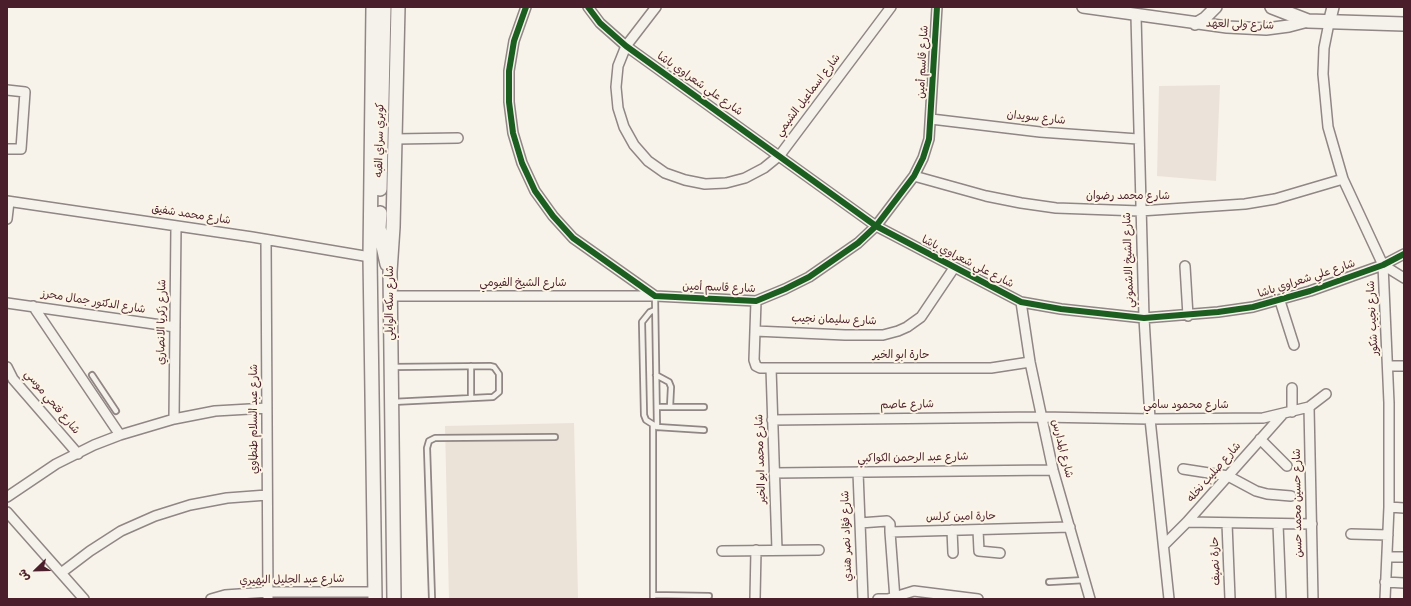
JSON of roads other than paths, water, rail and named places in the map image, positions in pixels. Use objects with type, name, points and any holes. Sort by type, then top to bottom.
[{"type":"main road","name":"شارع سكه الوايلي","points":[[394,599],[390,272],[394,227],[398,7]]},
{"type":"main road","points":[[1272,7],[1308,21],[1328,23],[1404,24]]},
{"type":"main road","name":"شارع سكه الوايلي","points":[[375,596],[370,257],[380,8]]},
{"type":"main road","name":"كوبري سراي القبه","points":[[380,8],[379,228],[383,251],[390,272]]},
{"type":"street","points":[[526,7],[514,41],[509,71],[509,102],[512,125],[522,163],[540,197],[553,216],[574,238],[655,296]]},
{"type":"street","name":"شارع علي شعراوي باشا","points":[[588,7],[600,23],[626,46],[780,155],[876,226],[1021,302],[1069,310],[1144,318],[1188,316],[1252,308],[1280,301],[1343,280],[1383,265],[1404,254]]},
{"type":"street","name":"شارع اسماعيل الشيمي","points":[[656,7],[626,46],[618,66],[616,87],[618,108],[624,128],[634,145],[648,161],[672,175],[685,180],[705,184],[726,183],[746,178],[764,168],[780,155],[891,7]]},
{"type":"street","name":"شارع قاسم أمين","points":[[655,296],[756,301],[809,277],[858,243],[876,226],[914,176],[925,151],[931,119],[937,7]]},
{"type":"street","name":"شارع ولى العهد","points":[[1083,7],[1195,24],[1266,29],[1290,26],[1308,21]]},
{"type":"street","name":"شارع ولى العهد","points":[[1195,24],[1205,18],[1216,7]]},
{"type":"street","points":[[1328,23],[1333,7]]},
{"type":"street","name":"شارع الشيخ الاشموني","points":[[1136,16],[1138,139],[1144,318],[1150,419],[1169,599]]},
{"type":"street","name":"شارع نجيب شكور","points":[[1328,23],[1324,48],[1324,101],[1328,128],[1343,179],[1383,265],[1389,366],[1389,507],[1385,599]]},
{"type":"street","points":[[7,90],[25,92],[21,149],[7,149]]},
{"type":"street","name":"شارع سويدان","points":[[931,119],[1040,132],[1138,139]]},
{"type":"street","points":[[395,139],[458,138]]},
{"type":"street","name":"شارع محمد رضوان","points":[[914,176],[986,196],[1021,203],[1056,208],[1140,211],[1245,204],[1275,199],[1343,179]]},
{"type":"street","points":[[7,219],[8,202]]},
{"type":"street","name":"شارع محمد شفيق","points":[[8,202],[176,226],[370,257]]},
{"type":"street","name":"شارع زكريا الانصاري","points":[[174,419],[176,226]]},
{"type":"street","name":"شارع عبد السلام طنطاوي","points":[[266,240],[266,597]]},
{"type":"street","points":[[1383,265],[1404,278]]},
{"type":"street","points":[[1185,266],[1188,316]]},
{"type":"street","name":"شارع سليمان نجيب","points":[[755,331],[883,335],[908,328],[921,317],[954,268]]},
{"type":"street","name":"شارع الشيخ الفيومي","points":[[390,296],[655,296]]},
{"type":"street","points":[[756,301],[754,360],[756,366],[760,368],[770,368]]},
{"type":"street","points":[[1280,301],[1294,345]]},
{"type":"street","name":"شارع المدارس","points":[[1021,302],[1030,362],[1053,470],[1090,599]]},
{"type":"street","name":"شارع الدكتور جمال محرز","points":[[7,303],[175,328]]},
{"type":"street","points":[[33,306],[120,435]]},
{"type":"street","name":"حارة ابو الخير","points":[[770,368],[991,368],[1030,362]]},
{"type":"street","points":[[1389,366],[1404,366]]},
{"type":"street","name":"شارع فتحي موسي","points":[[7,367],[18,384],[78,454]]},
{"type":"street","name":"شارع محمد ابو الخير","points":[[770,368],[777,550]]},
{"type":"street","points":[[1292,388],[1292,412]]},
{"type":"street","name":"شارع محمود سامي","points":[[1041,417],[1150,419],[1263,418],[1282,415],[1309,407],[1326,394]]},
{"type":"street","name":"شارع حسين محمد حسن","points":[[1309,407],[1313,599]]},
{"type":"street","points":[[7,497],[50,468],[120,435],[174,419],[215,411],[267,408]]},
{"type":"street","name":"شارع صليب نخله","points":[[1164,545],[1187,522],[1282,415]]},
{"type":"street","name":"شارع عاصم","points":[[772,420],[1041,417]]},
{"type":"street","points":[[1260,439],[1287,466]]},
{"type":"street","points":[[1183,469],[1228,476],[1256,491],[1267,494],[1291,496]]},
{"type":"street","name":"شارع عبد الرحمن الكواكبي","points":[[774,473],[1053,470]]},
{"type":"street","name":"شارع فؤاد نصر هندي","points":[[858,472],[863,599]]},
{"type":"street","points":[[61,573],[90,550],[122,531],[155,516],[190,505],[227,498],[267,495]]},
{"type":"street","points":[[1389,507],[1404,508]]},
{"type":"street","points":[[7,512],[84,599]]},
{"type":"street","points":[[860,523],[887,522],[890,524],[895,598]]},
{"type":"street","points":[[1187,522],[1312,524]]},
{"type":"street","name":"حارة نصيف","points":[[1227,523],[1230,599]]},
{"type":"street","points":[[1278,524],[1281,599]]},
{"type":"street","name":"حارة امين كرلس","points":[[890,532],[1070,527]]},
{"type":"street","points":[[952,530],[953,553]]},
{"type":"street","points":[[978,530],[979,551],[1000,552]]},
{"type":"street","points":[[1351,534],[1388,535]]},
{"type":"street","points":[[756,550],[756,599]]},
{"type":"street","points":[[722,551],[819,550]]},
{"type":"street","points":[[1387,557],[1404,556]]},
{"type":"street","points":[[1385,582],[1404,583]]},
{"type":"street","points":[[878,599],[895,598],[914,591],[978,599]]},
{"type":"street","name":"شارع عبد الجليل البهيري","points":[[211,599],[225,595],[266,597],[375,596]]},
{"type":"lane","points":[[655,296],[657,406],[655,426],[653,597],[709,596]]},
{"type":"lane","points":[[655,310],[650,312],[642,322],[644,415],[646,420],[655,426],[704,430]]},
{"type":"lane","points":[[471,366],[472,398]]},
{"type":"lane","points":[[392,367],[494,367],[499,374],[499,387],[496,396],[493,398],[392,402]]},
{"type":"lane","points":[[92,375],[116,410]]},
{"type":"lane","points":[[656,375],[669,382],[671,387],[670,407]]},
{"type":"lane","points":[[102,408],[110,402]]},
{"type":"lane","points":[[657,406],[704,407]]},
{"type":"lane","points":[[432,599],[427,448],[429,440],[434,438],[555,437]]},
{"type":"lane","points":[[1049,582],[1085,580]]}]
